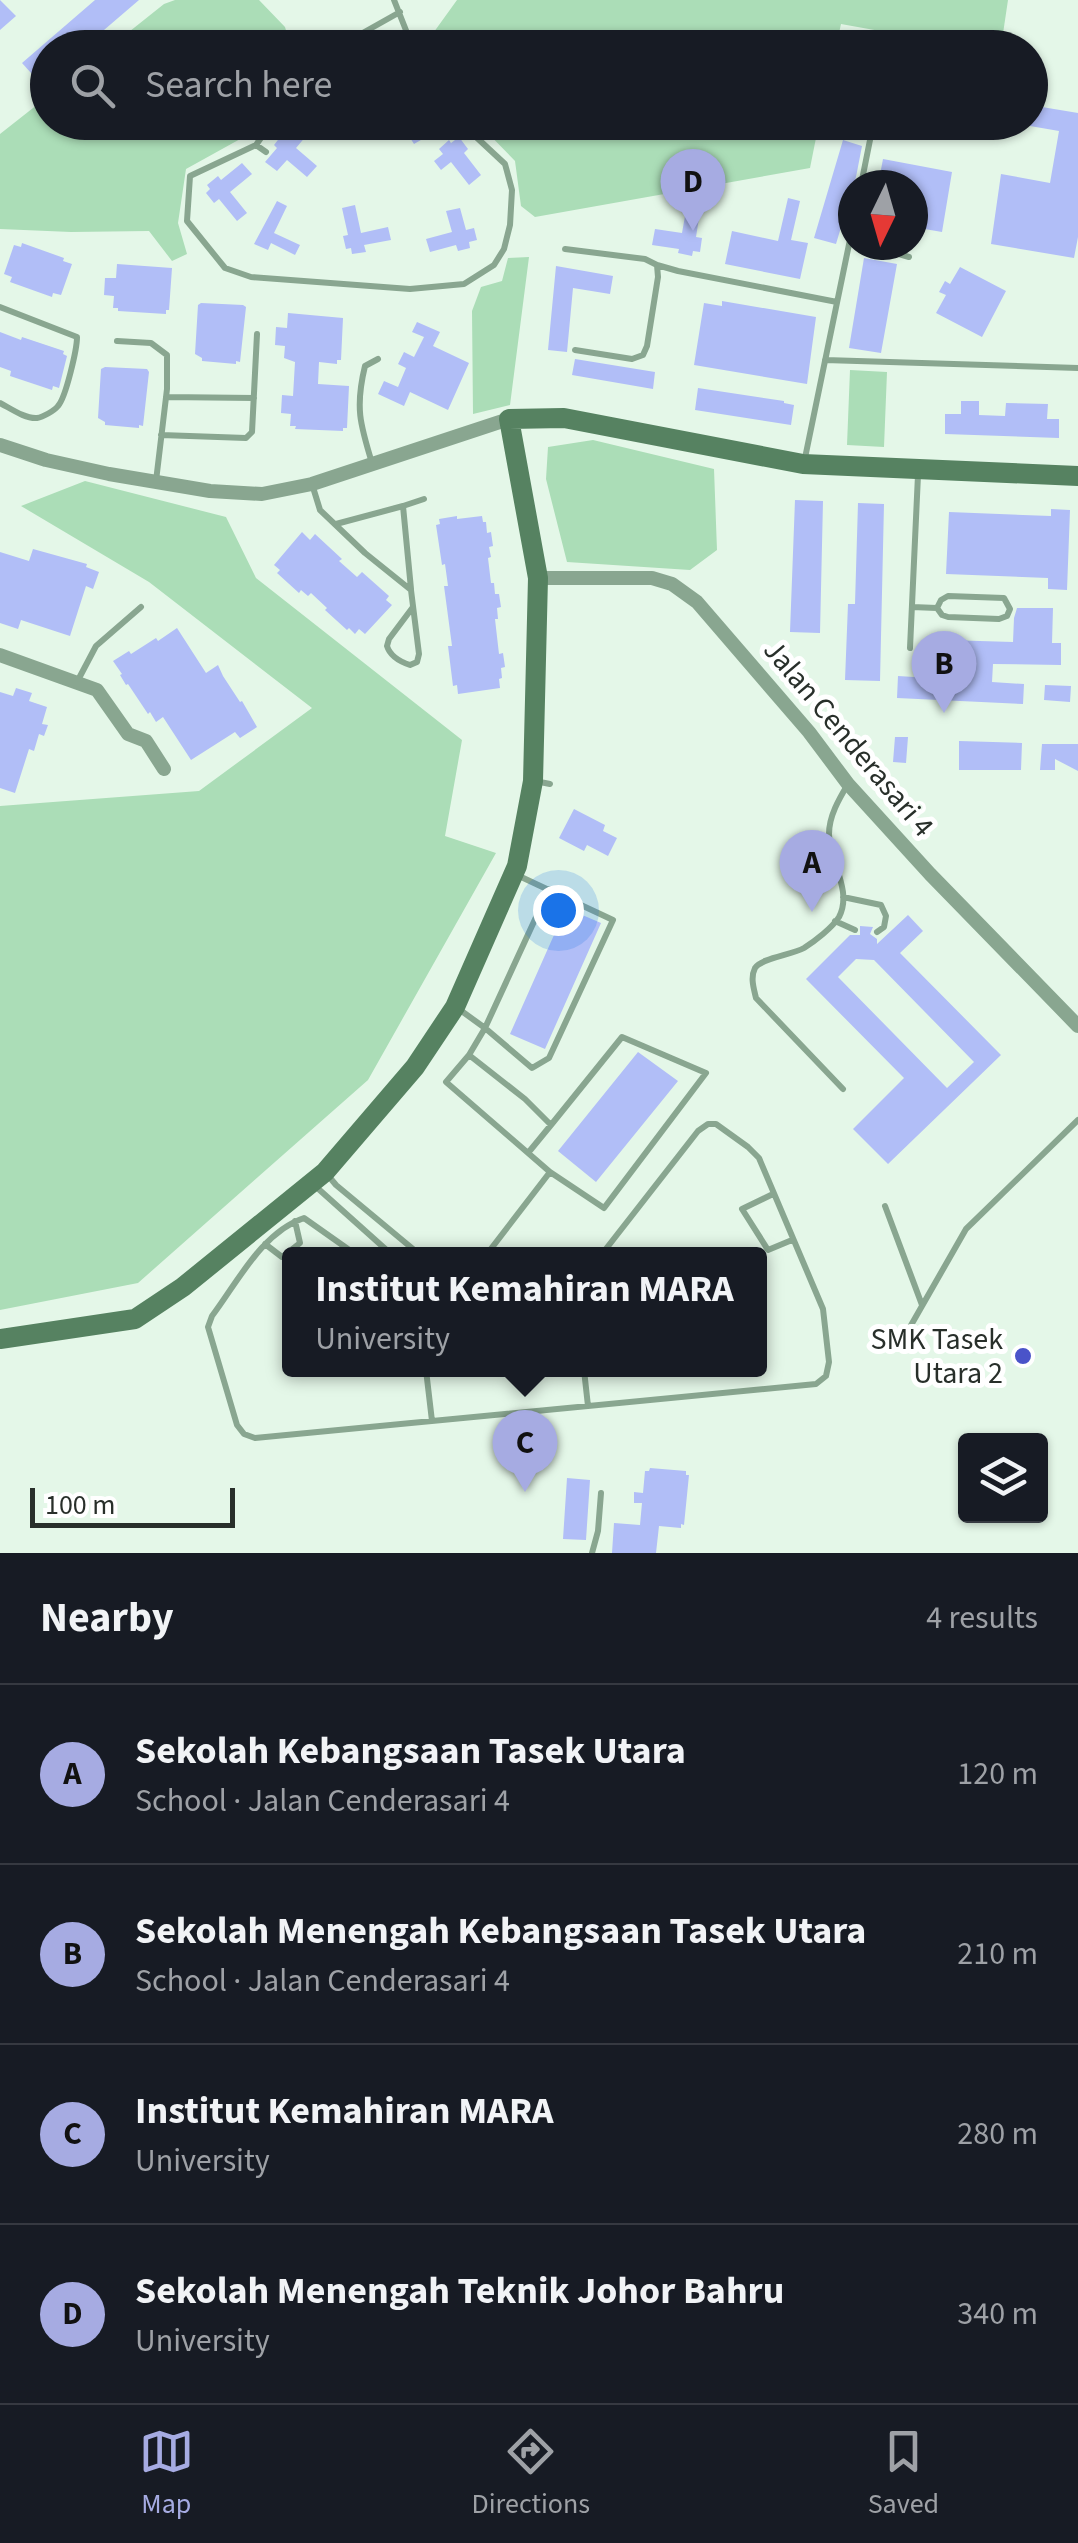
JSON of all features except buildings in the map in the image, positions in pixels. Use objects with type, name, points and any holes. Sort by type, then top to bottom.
[{"type":"street","points":[[0,445],[46,460],[155,482],[262,494],[312,484],[509,420],[564,418],[803,464],[1078,476]]},
{"type":"street","points":[[3,1337],[134,1320],[184,1287],[319,1178],[415,1067],[455,1006],[517,864],[542,783],[538,578],[509,420]]},
{"type":"street","name":"Jalan Cenderasari 4","points":[[538,578],[652,578],[672,584],[697,602],[809,732],[848,784],[1078,1026]]},
{"type":"street","points":[[0,655],[97,690],[128,734],[146,742],[164,769]]},
{"type":"lane","points":[[394,0],[406,30]]},
{"type":"lane","points":[[368,30],[400,12]]},
{"type":"lane","points":[[259,140],[190,176],[187,221],[226,268],[251,277],[410,289],[464,284],[494,265],[504,250],[512,190],[505,164],[479,140]]},
{"type":"lane","points":[[864,170],[870,140]]},
{"type":"lane","points":[[256,144],[266,152]]},
{"type":"lane","points":[[565,248],[645,260],[678,271],[837,302]]},
{"type":"lane","points":[[803,464],[847,260]]},
{"type":"lane","points":[[575,350],[632,359],[644,355],[657,265]]},
{"type":"lane","points":[[0,307],[77,337],[77,348],[60,405],[48,414],[26,416],[0,403]]},
{"type":"lane","points":[[161,435],[246,438],[252,432],[257,334]]},
{"type":"lane","points":[[117,341],[152,343],[167,354],[166,397],[155,482]]},
{"type":"lane","points":[[372,464],[358,403],[365,366],[378,359]]},
{"type":"lane","points":[[826,360],[1078,368]]},
{"type":"lane","points":[[166,397],[254,398]]},
{"type":"lane","points":[[910,648],[919,469]]},
{"type":"lane","points":[[312,484],[320,510],[411,590]]},
{"type":"lane","points":[[336,524],[424,499]]},
{"type":"lane","points":[[402,506],[419,654],[417,662],[410,665],[402,663],[387,646],[413,607]]},
{"type":"lane","points":[[912,606],[937,608],[945,616],[999,619],[1006,616],[1010,604],[1004,598],[948,596],[940,600],[937,608]]},
{"type":"lane","points":[[76,683],[96,646],[141,608]]},
{"type":"lane","points":[[843,1090],[756,998],[752,984],[753,971],[759,963],[803,948],[840,916],[844,897],[828,829],[848,784]]},
{"type":"lane","points":[[455,1006],[532,1068],[549,1058],[613,920],[549,889],[517,864]]},
{"type":"lane","points":[[528,1153],[622,1037],[706,1073],[604,1208],[550,1172],[528,1153],[446,1082],[486,1028],[549,889]]},
{"type":"lane","points":[[844,897],[881,905],[886,916],[884,926],[877,932]]},
{"type":"lane","points":[[835,921],[855,930]]},
{"type":"lane","points":[[469,1054],[525,1098],[551,1125]]},
{"type":"lane","points":[[898,1348],[966,1229],[1078,1120]]},
{"type":"lane","points":[[346,1247],[304,1218],[295,1221],[265,1244],[212,1316],[208,1327],[237,1425],[244,1434],[255,1438],[816,1384],[826,1376],[829,1362],[823,1309],[774,1194],[758,1158],[716,1124],[698,1131],[607,1247]]},
{"type":"lane","points":[[493,1247],[550,1172]]},
{"type":"lane","points":[[319,1178],[384,1247]]},
{"type":"lane","points":[[319,1178],[336,1186],[410,1247]]},
{"type":"lane","points":[[766,1247],[742,1208],[774,1194]]},
{"type":"lane","points":[[886,1206],[922,1306]]},
{"type":"lane","points":[[295,1221],[300,1243],[295,1247]]},
{"type":"lane","points":[[767,1248],[792,1240]]},
{"type":"lane","points":[[265,1244],[282,1257]]},
{"type":"lane","points":[[427,1377],[432,1421]]},
{"type":"lane","points":[[585,1377],[588,1406]]},
{"type":"lane","points":[[592,1553],[601,1493]]},
{"type":"green space","points":[[175,0],[259,0],[286,30],[131,30]]},
{"type":"green space","points":[[457,0],[1008,0],[1004,30],[874,30],[841,24],[840,30],[435,30]]},
{"type":"green space","points":[[30,110],[30,140],[238,140],[186,169],[178,223],[187,254],[172,261],[149,231],[0,229],[0,134]]},
{"type":"green space","points":[[495,140],[816,140],[810,168],[535,217],[521,206],[515,161]]},
{"type":"green space","points":[[529,257],[510,405],[473,414],[472,311],[481,287],[502,281],[508,258]]},
{"type":"green space","points":[[850,370],[887,372],[884,447],[847,445]]},
{"type":"green space","points":[[593,440],[714,469],[717,550],[690,570],[567,562],[546,479],[548,447]]},
{"type":"green space","points":[[85,481],[226,517],[256,578],[462,740],[445,836],[496,853],[368,1080],[138,1283],[0,1310],[0,806],[199,791],[312,708],[149,582],[21,506]]},
{"type":"place","name":"Sekolah Menengah Teknik Johor Bahru","points":[[693,231]]},
{"type":"place","name":"Sekolah Menengah Kebangsaan Tasek Utara","points":[[944,713]]},
{"type":"place","name":"Sekolah Kebangsaan Tasek Utara","points":[[812,912]]},
{"type":"place","name":"SMK Tasek Utara 2","points":[[1023,1356]]},
{"type":"place","name":"Institut Kemahiran MARA","points":[[525,1492]]}]
